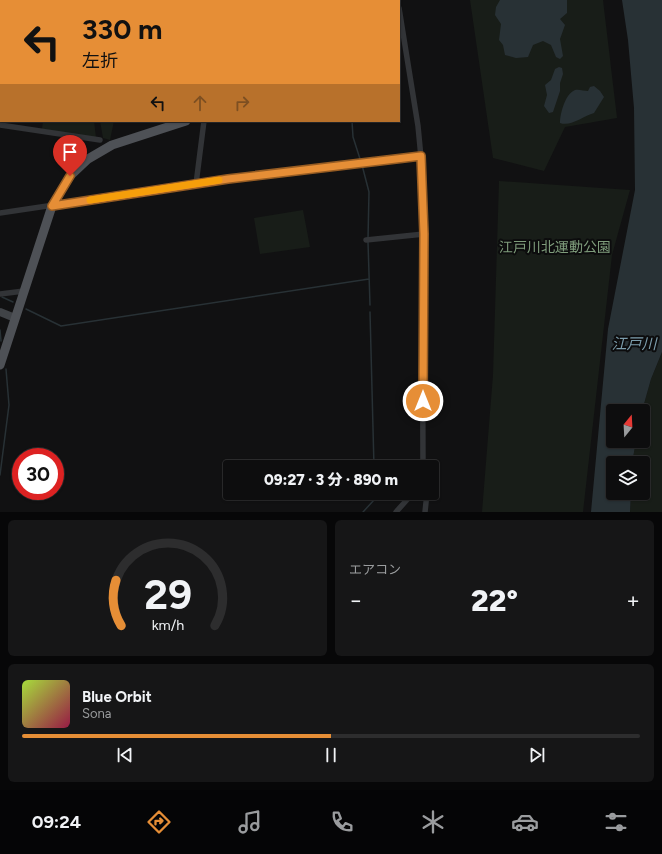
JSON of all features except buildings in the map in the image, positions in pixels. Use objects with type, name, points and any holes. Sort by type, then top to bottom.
[{"type":"main road","points":[[0,364],[52,206],[70,176],[95,155],[112,145],[183,122]]},
{"type":"street","points":[[400,14],[416,110],[421,156],[424,234],[423,460]]},
{"type":"street","points":[[196,184],[204,122]]},
{"type":"street","points":[[0,125],[100,140]]},
{"type":"street","points":[[0,213],[196,184],[421,156]]},
{"type":"street","points":[[366,240],[424,234]]},
{"type":"street","points":[[0,294],[24,291]]},
{"type":"street","points":[[0,312],[16,318]]},
{"type":"street","points":[[396,512],[407,500]]},
{"type":"street","points":[[425,512],[426,500]]},
{"type":"green space","points":[[470,0],[603,0],[617,118],[565,127],[544,171],[493,158]]},
{"type":"green space","points":[[43,122],[94,122],[96,138],[42,129]]},
{"type":"green space","points":[[100,122],[114,122],[110,140],[103,138]]},
{"type":"green space","name":"江戸川北運動公園","points":[[499,181],[630,190],[612,255],[583,512],[482,512],[493,375]]},
{"type":"green space","points":[[303,210],[310,247],[260,254],[254,218]]},
{"type":"green space","points":[[662,352],[662,512],[630,512],[631,500],[650,500],[650,456],[633,456],[635,448],[650,448],[650,404],[644,404],[651,379]]},
{"type":"water","points":[[500,0],[567,0],[567,13],[560,19],[565,25],[560,39],[563,56],[560,59],[556,57],[551,45],[543,41],[533,45],[528,57],[516,58],[505,55],[503,45],[499,40],[501,24],[495,15],[496,7]]},
{"type":"water","name":"江戸川","points":[[622,0],[662,0],[662,352],[651,379],[644,404],[606,404],[606,448],[635,448],[633,456],[606,456],[606,500],[631,500],[630,512],[591,512],[608,329],[635,190],[634,108],[628,40]]},
{"type":"water","points":[[559,67],[562,68],[563,74],[560,83],[560,91],[553,112],[549,113],[544,106],[547,95],[545,85],[551,80],[555,69]]},
{"type":"water","points":[[594,86],[604,97],[594,113],[568,124],[560,123],[564,105],[571,92],[575,90],[588,91],[590,87]]},
{"type":"waterway","points":[[352,122],[353,137],[361,162]]},
{"type":"waterway","points":[[362,165],[369,192],[368,239]]},
{"type":"waterway","points":[[368,242],[370,305]]},
{"type":"waterway","points":[[26,309],[61,326],[369,279]]},
{"type":"waterway","points":[[2,297],[13,302]]},
{"type":"waterway","points":[[370,312],[374,460]]},
{"type":"waterway","points":[[0,330],[1,341]]},
{"type":"waterway","points":[[0,475],[9,405],[6,369]]},
{"type":"waterway","points":[[363,512],[374,500]]},
{"type":"slow traffic","points":[[90,200],[219,180]]},
{"type":"route","points":[[70,176],[62,186],[52,206],[228,179],[421,156],[424,234],[423,401]]}]
